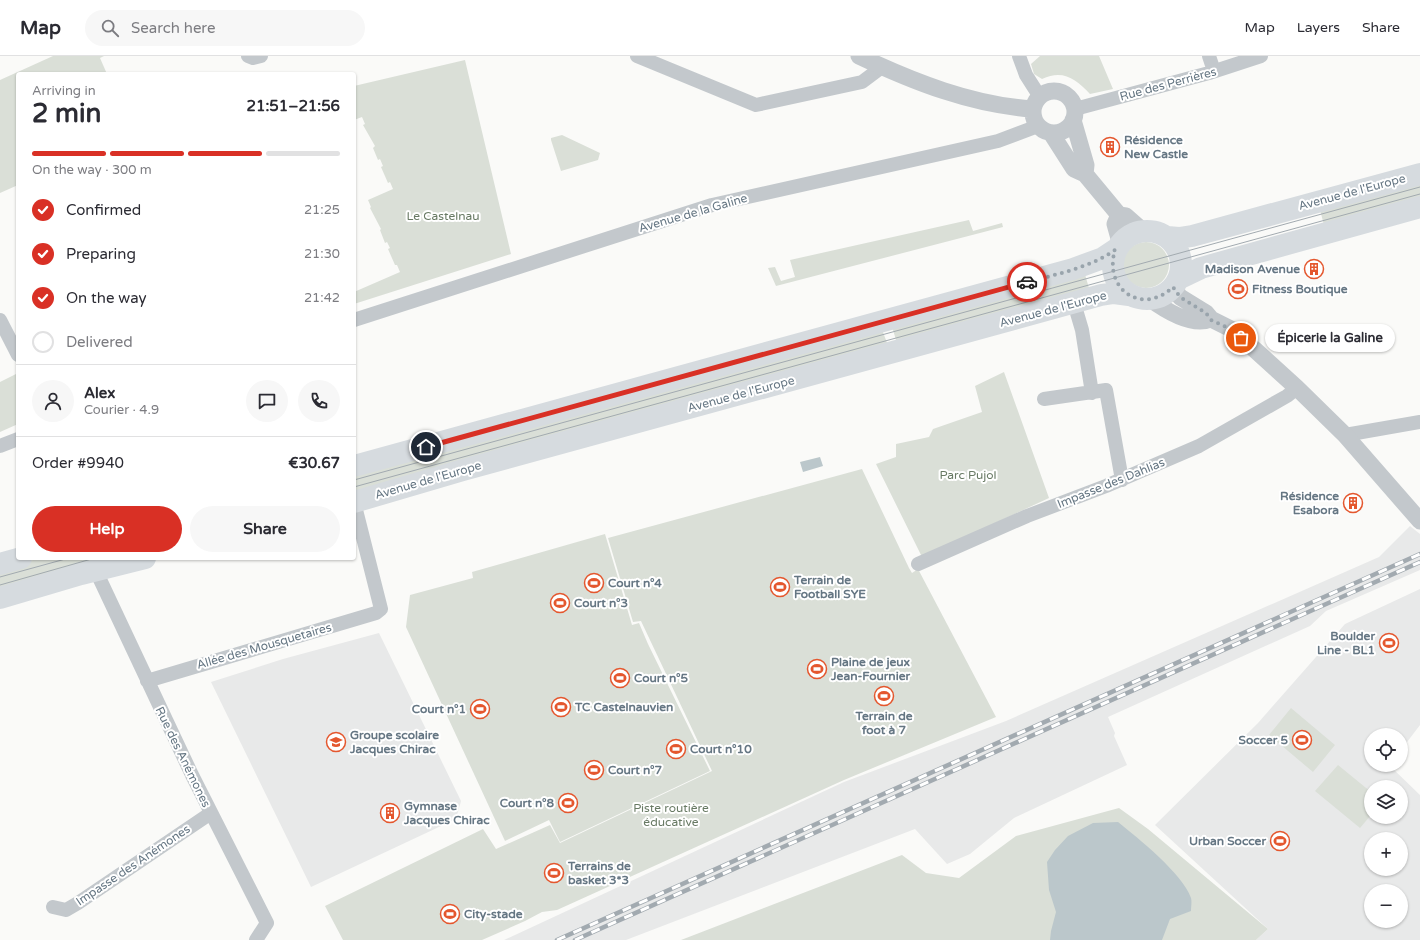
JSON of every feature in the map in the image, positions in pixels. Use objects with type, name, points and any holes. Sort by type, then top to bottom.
[{"type":"main road","name":"Avenue de l'Europe","points":[[1167,237],[1179,238],[1192,236],[1420,174]]},
{"type":"main road","points":[[1118,246],[1112,260],[1114,278],[1120,288],[1129,295],[1139,299],[1150,299],[1163,296],[1176,283],[1201,268],[1420,207]]},
{"type":"main road","points":[[356,465],[1073,269],[1103,258],[1134,233],[1142,231],[1156,232],[1167,237],[1179,253],[1181,264],[1176,283]]},
{"type":"main road","name":"Avenue de l'Europe","points":[[356,501],[471,468],[1074,303],[1108,294],[1129,295]]},
{"type":"main road","points":[[0,564],[16,559]]},
{"type":"main road","points":[[0,598],[137,560]]},
{"type":"street","points":[[248,56],[253,58],[261,56]]},
{"type":"street","points":[[637,56],[656,60],[756,105],[862,82],[882,67]]},
{"type":"street","points":[[859,56],[922,84],[1004,107],[1036,103],[1051,91],[1064,94],[1069,97],[1074,114],[1086,165],[1085,174]]},
{"type":"street","points":[[1019,56],[1036,103],[1033,115],[1074,169],[1085,174],[1119,215],[1126,216],[1142,231]]},
{"type":"street","points":[[1209,56],[1214,71]]},
{"type":"street","name":"Rue des Perrières","points":[[1074,114],[1260,56]]},
{"type":"street","points":[[1045,129],[1065,130],[1074,114]]},
{"type":"street","name":"Avenue de la Galine","points":[[356,319],[712,205],[998,141],[1045,129]]},
{"type":"street","points":[[1118,246],[1115,224],[1119,215]]},
{"type":"street","points":[[1176,283],[1180,297],[1206,313],[1211,320],[1233,330],[1297,388],[1345,435],[1420,521]]},
{"type":"street","points":[[1150,299],[1162,308],[1181,316],[1204,322],[1211,320]]},
{"type":"street","points":[[1074,303],[1082,330],[1092,392]]},
{"type":"street","points":[[0,320],[16,351]]},
{"type":"street","name":"Impasse des Dahlias","points":[[918,564],[1027,516],[1122,480],[1199,446],[1287,396],[1297,388]]},
{"type":"street","points":[[1044,399],[1106,390],[1122,480]]},
{"type":"street","points":[[1345,435],[1420,422]]},
{"type":"street","points":[[0,446],[16,440]]},
{"type":"street","name":"Allée des Mousquetaires","points":[[147,681],[376,613],[381,609],[356,510]]},
{"type":"street","name":"Rue des Anémones","points":[[96,571],[211,813],[267,923],[256,940]]},
{"type":"street","name":"Impasse des Anémones","points":[[53,907],[66,910],[78,903],[211,813]]},
{"type":"shaded area","points":[[820,457],[823,466],[803,472],[800,462]]},
{"type":"shaded area","points":[[1410,526],[1420,534],[1420,570],[1326,611],[1310,626],[1108,717],[1115,733],[1114,736],[1127,765],[1014,818],[970,854],[947,864],[915,829],[626,940],[504,940],[844,782],[1006,721],[1379,557]]},
{"type":"shaded area","points":[[1420,589],[1420,725],[1408,741],[1408,728],[1364,728],[1364,772],[1396,772],[1404,780],[1364,780],[1364,824],[1408,824],[1408,783],[1420,795],[1420,940],[1256,940],[1268,929],[1155,825],[1258,723],[1345,624]]},
{"type":"shaded area","name":"Groupe scolaire Jacques Chirac","points":[[379,633],[461,801],[456,819],[311,887],[211,682],[283,659]]},
{"type":"shaded area","points":[[1118,822],[1159,857],[1179,878],[1191,898],[1191,911],[1170,919],[1162,940],[1050,940],[1056,912],[1049,890],[1047,862],[1055,850],[1068,836],[1093,823]]},
{"type":"green space","points":[[53,56],[104,56],[100,58],[106,72],[18,72]]},
{"type":"green space","points":[[1040,56],[1099,56],[1113,89],[1090,94],[1080,84],[1063,75],[1050,76],[1042,79],[1034,74],[1031,64]]},
{"type":"green space","name":"Le Castelnau","points":[[465,60],[511,254],[356,303],[356,291],[400,272],[388,249],[390,248],[387,242],[385,243],[380,230],[381,229],[370,208],[371,207],[368,200],[393,189],[390,182],[388,183],[381,167],[383,166],[380,159],[378,160],[373,148],[375,146],[363,125],[365,124],[362,117],[356,119],[356,86]]},
{"type":"green space","points":[[16,73],[16,186],[0,193],[0,80]]},
{"type":"green space","points":[[562,135],[600,153],[598,160],[561,171],[551,138]]},
{"type":"green space","points":[[1420,178],[1420,203],[1325,229],[1319,206]]},
{"type":"green space","points":[[969,220],[973,231],[1002,223],[1003,227],[776,286],[768,268],[775,267],[781,281],[795,277],[790,260]]},
{"type":"green space","points":[[1146,242],[1159,246],[1165,252],[1169,265],[1165,278],[1159,284],[1146,288],[1133,284],[1127,278],[1123,265],[1127,252],[1133,246]]},
{"type":"green space","points":[[1084,271],[1091,295],[898,347],[891,323]]},
{"type":"green space","points":[[881,327],[889,348],[356,495],[356,471]]},
{"type":"green space","name":"Parc Pujol","points":[[1004,372],[1049,498],[922,557],[876,464],[896,457],[896,444],[929,437],[933,429],[982,412],[975,386]]},
{"type":"green space","points":[[16,374],[16,425],[0,432],[0,382]]},
{"type":"green space","name":"Plaine de jeux Jean-Fournier","points":[[862,469],[909,568],[912,573],[918,569],[996,717],[844,780],[557,910],[542,912],[482,940],[343,940],[325,906],[483,829],[496,849],[550,825],[560,843],[712,771],[641,621],[633,622],[608,538]]},
{"type":"green space","name":"TC Castelnauvien","points":[[605,534],[632,625],[639,623],[710,771],[560,842],[549,820],[505,841],[406,627],[410,595],[473,578],[472,572]]},
{"type":"green space","points":[[33,560],[120,560],[0,594],[0,569]]},
{"type":"green space","name":"Soccer 5","points":[[1291,708],[1335,745],[1313,772],[1269,735]]},
{"type":"green space","points":[[1338,765],[1364,786],[1364,823],[1360,828],[1315,791]]},
{"type":"green space","points":[[1119,808],[1148,829],[1268,929],[1256,940],[681,940],[902,855],[926,873],[959,878],[1016,836]]},
{"type":"tram line","points":[[356,479],[1420,187]]},
{"type":"tram line","points":[[356,486],[1420,194]]},
{"type":"tram line","points":[[0,577],[62,560]]},
{"type":"tram line","points":[[0,585],[88,560]]},
{"type":"railway","points":[[557,940],[1420,554]]},
{"type":"railway","points":[[575,940],[1420,562]]},
{"type":"way so far","points":[[1027,282],[1089,264],[1103,258],[1115,250],[1112,260],[1112,271],[1114,278],[1120,288],[1129,295],[1139,299],[1157,298],[1163,296],[1173,287],[1180,297],[1189,304],[1206,313],[1211,320],[1233,330],[1241,338]]},
{"type":"place","name":"Résidence New Castle","points":[[1110,147]]},
{"type":"place","name":"Madison Avenue","points":[[1314,269]]},
{"type":"place","name":"Fitness Boutique","points":[[1238,289]]},
{"type":"place","name":"Épicerie la Galine","points":[[1241,338]]},
{"type":"place","name":"Résidence Esabora","points":[[1353,503]]},
{"type":"place","name":"Court n°4","points":[[594,583]]},
{"type":"place","name":"Terrain de Football SYE","points":[[780,587]]},
{"type":"place","name":"Court n°3","points":[[560,603]]},
{"type":"place","name":"Boulder Line - BL1","points":[[1389,643]]},
{"type":"place","name":"Plaine de jeux Jean-Fournier","points":[[817,669]]},
{"type":"place","name":"Court n°5","points":[[620,678]]},
{"type":"place","name":"Terrain de foot à 7","points":[[884,696]]},
{"type":"place","name":"TC Castelnauvien","points":[[561,707]]},
{"type":"place","name":"Court n°1","points":[[480,709]]},
{"type":"place","name":"Soccer 5","points":[[1302,740]]},
{"type":"place","name":"Groupe scolaire Jacques Chirac","points":[[336,742]]},
{"type":"place","name":"Court n°10","points":[[676,749]]},
{"type":"place","name":"Court n°7","points":[[594,770]]},
{"type":"place","name":"Court n°8","points":[[568,803]]},
{"type":"place","name":"Gymnase Jacques Chirac","points":[[390,813]]},
{"type":"place","name":"Urban Soccer","points":[[1280,841]]},
{"type":"place","name":"Terrains de basket 3*3","points":[[554,873]]},
{"type":"place","name":"City-stade","points":[[450,914]]},
{"type":"route","points":[[426,447],[1027,282]]},
{"type":"park label","name":"Piste routière éducative","points":[[671,815]]}]
